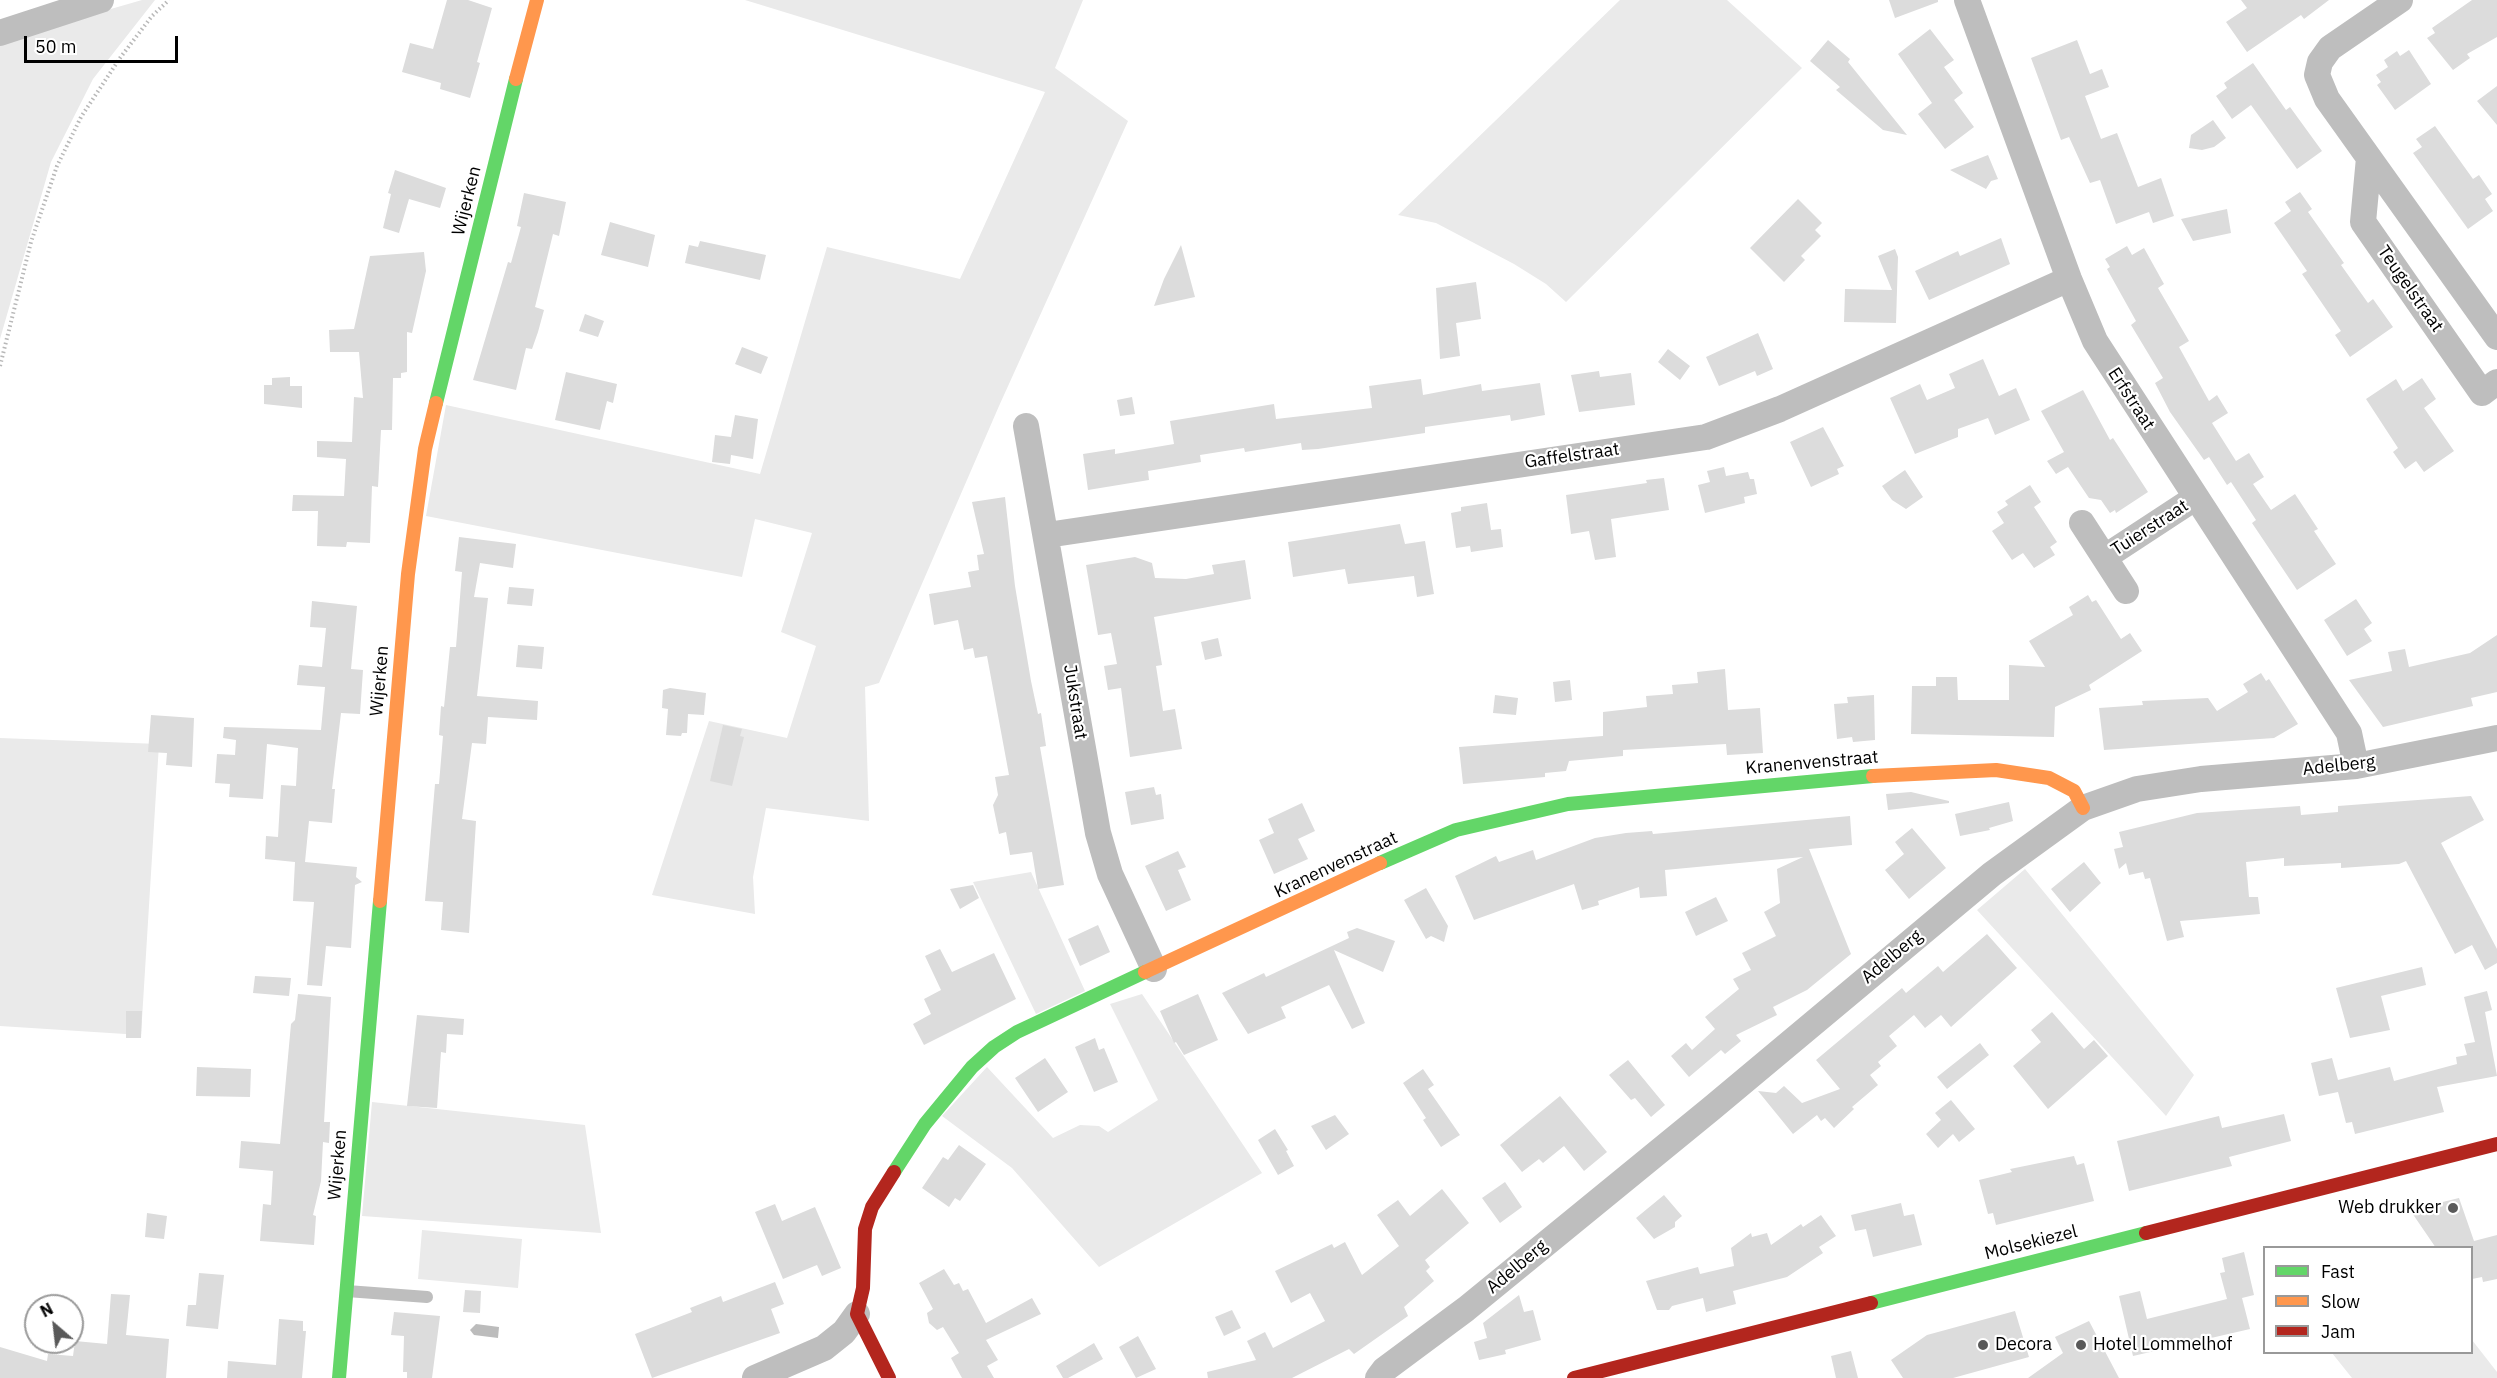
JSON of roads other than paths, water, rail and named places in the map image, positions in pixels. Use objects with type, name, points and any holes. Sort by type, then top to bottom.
[{"type":"street","points":[[0,33],[101,0]]},
{"type":"street","name":"Wijerken","points":[[339,1378],[408,574],[418,496],[428,439],[491,175],[537,0]]},
{"type":"street","name":"Erfstraat","points":[[1967,0],[2069,279],[2095,341],[2349,733],[2356,766]]},
{"type":"street","points":[[2400,0],[2330,48],[2320,62],[2317,75],[2327,99],[2497,337]]},
{"type":"street","name":"Teugelstraat","points":[[2369,158],[2363,222],[2482,393],[2497,382]]},
{"type":"street","name":"Gaffelstraat","points":[[1047,535],[1706,437],[1780,409],[2069,279]]},
{"type":"street","name":"Jukstraat","points":[[1026,426],[1098,833],[1110,874],[1154,969]]},
{"type":"street","name":"Tuierstraat","points":[[2105,557],[2195,498]]},
{"type":"street","name":"Tuierstraat","points":[[2082,523],[2126,591]]},
{"type":"street","name":"Adelberg","points":[[1378,1378],[1384,1370],[1466,1309],[1721,1101],[1992,874],[2084,808],[2137,789],[2171,783],[2356,766],[2497,738]]},
{"type":"street","name":"Kranenvenstraat","points":[[857,1314],[863,1288],[865,1229],[872,1207],[925,1124],[972,1067],[994,1047],[1017,1032],[1373,866],[1456,830],[1568,804],[1903,773],[1996,770],[2049,778],[2074,791],[2084,808]]},
{"type":"street","name":"Molsekiezel","points":[[1574,1378],[2497,1144]]},
{"type":"street","points":[[755,1378],[824,1348],[844,1332],[857,1314],[889,1378]]},
{"type":"lane","points":[[345,1291],[427,1297]]},
{"type":"place","name":"Web drukker","points":[[2453,1208]]},
{"type":"place","name":"Decora","points":[[1983,1345]]},
{"type":"place","name":"Hotel Lommelhof","points":[[2081,1345]]}]
